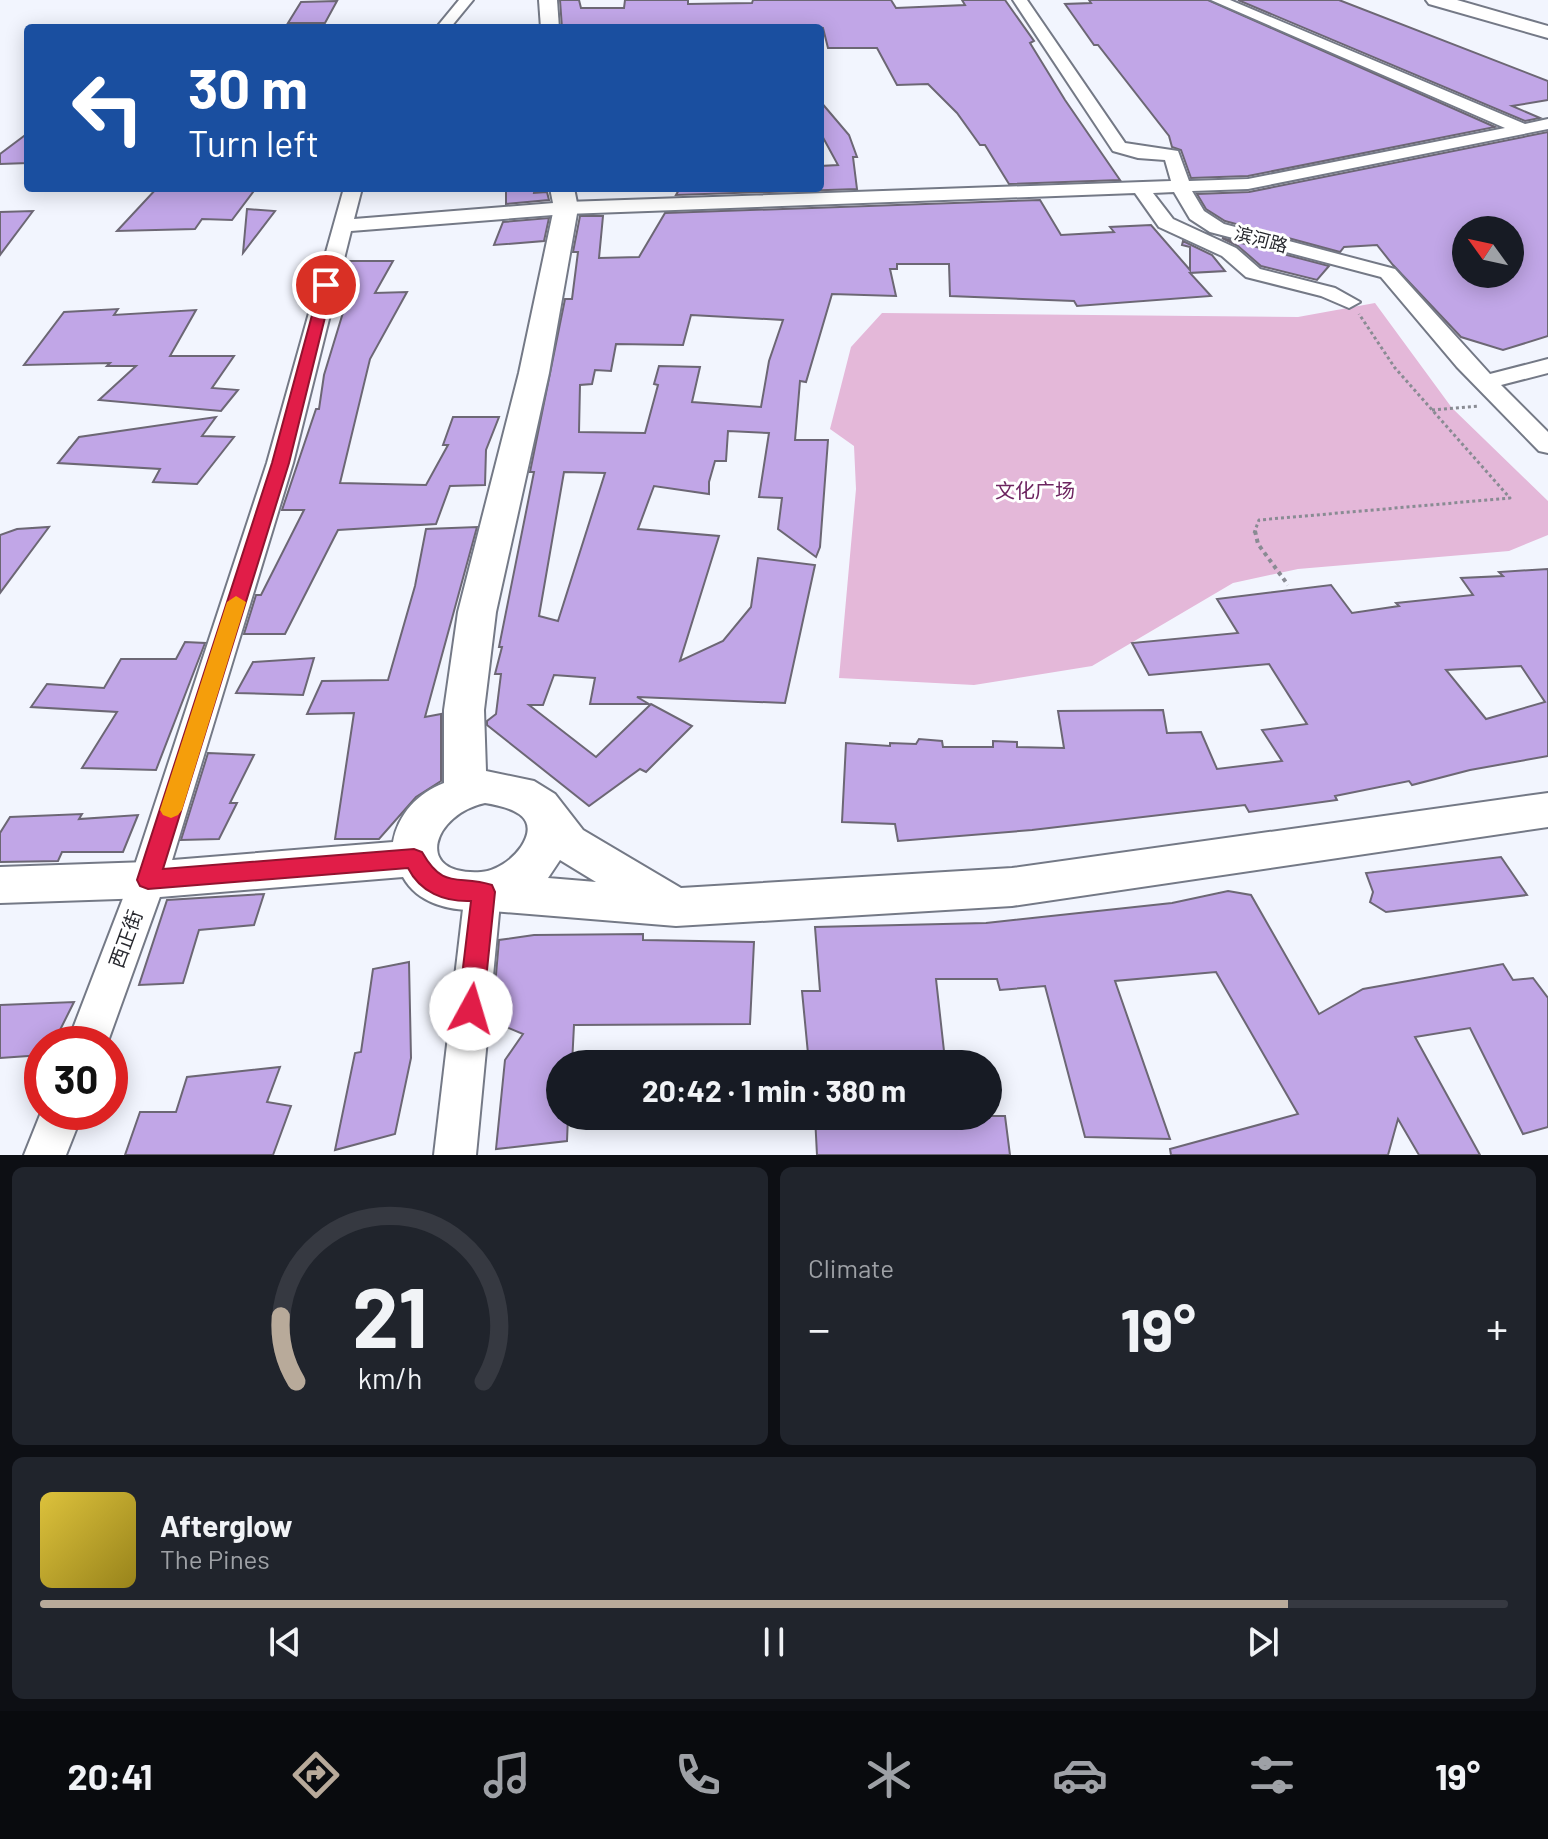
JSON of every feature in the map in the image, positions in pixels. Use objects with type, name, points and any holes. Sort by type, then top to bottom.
[{"type":"highway","points":[[1436,0],[1548,32]]},
{"type":"highway","points":[[1468,0],[1548,22]]},
{"type":"main road","points":[[548,0],[550,24]]},
{"type":"main road","points":[[465,791],[464,710],[477,612],[534,373],[564,198]]},
{"type":"main road","points":[[676,907],[567,842],[537,801],[523,792],[505,788],[465,791],[430,812],[419,826],[413,842],[414,858],[423,874],[438,886],[460,892],[676,907],[1012,887],[1548,810]]},
{"type":"main road","points":[[483,892],[505,886],[539,861],[548,845],[551,829],[547,814]]},
{"type":"main road","points":[[0,885],[148,880],[414,858]]},
{"type":"street","points":[[446,24],[466,0]]},
{"type":"street","name":"滨河路","points":[[1020,0],[1119,147],[1138,153],[1172,155],[1184,186],[1186,203],[1197,218],[1205,223],[1388,273],[1465,362],[1548,446]]},
{"type":"street","points":[[1218,0],[1523,129]]},
{"type":"street","points":[[342,226],[564,198],[1248,184],[1548,124]]},
{"type":"street","points":[[1140,188],[1166,223],[1229,252],[1253,273],[1328,292],[1349,302]]},
{"type":"street","name":"西正街","points":[[94,1026],[148,880],[280,463],[352,192]]},
{"type":"street","points":[[1487,382],[1548,366]]},
{"type":"street","points":[[455,1155],[483,892]]},
{"type":"street","points":[[45,1155],[55,1130]]},
{"type":"path","points":[[1288,585],[1258,544],[1254,532],[1259,520],[1510,498],[1395,368],[1349,302]]},
{"type":"path","points":[[1432,410],[1488,406]]},
{"type":"green space","name":"文化广场","points":[[1375,303],[1452,408],[1548,501],[1548,535],[1509,551],[1298,569],[1233,583],[1092,666],[974,685],[839,678],[856,489],[854,446],[830,429],[851,347],[882,313],[1298,317]]},
{"type":"building","points":[[560,0],[579,0],[581,8],[624,8],[625,0],[688,0],[688,4],[752,3],[753,0],[891,0],[896,8],[965,5],[962,0],[1005,0],[1034,41],[1030,43],[1065,100],[1120,180],[1009,184],[985,145],[980,145],[957,113],[928,84],[897,85],[877,48],[828,48],[824,24],[562,24]]},
{"type":"building","points":[[1089,0],[1208,0],[1495,127],[1248,176],[1191,178],[1181,150],[1172,147],[1169,136],[1098,45],[1094,45],[1065,4],[1091,3]]},
{"type":"building","points":[[1238,0],[1339,0],[1548,81],[1548,100],[1512,106],[1540,118],[1525,121]]},
{"type":"building","points":[[337,1],[325,23],[288,23],[301,2]]},
{"type":"building","points":[[824,106],[849,135],[857,157],[853,157],[857,189],[824,190],[824,166],[838,165],[824,139]]},
{"type":"building","points":[[1548,132],[1548,336],[1503,350],[1461,337],[1377,245],[1344,247],[1340,252],[1225,221],[1206,209],[1197,194],[1249,192]]},
{"type":"building","points":[[24,136],[24,163],[0,164],[0,154]]},
{"type":"building","points":[[153,192],[253,192],[232,220],[202,219],[195,229],[117,231]]},
{"type":"building","points":[[506,192],[547,192],[549,200],[506,204]]},
{"type":"building","points":[[678,192],[766,192],[676,195]]},
{"type":"building","points":[[1040,200],[1061,235],[1114,232],[1110,227],[1151,225],[1190,270],[1190,247],[1182,245],[1183,241],[1212,255],[1225,271],[1190,273],[1211,296],[1077,306],[1074,301],[950,296],[949,264],[897,264],[897,269],[890,269],[896,296],[832,294],[806,382],[800,381],[795,440],[828,440],[820,547],[816,557],[778,529],[782,498],[759,497],[769,433],[728,431],[726,461],[715,461],[709,494],[654,486],[638,529],[719,536],[680,661],[723,641],[751,607],[758,558],[815,565],[785,703],[637,697],[649,704],[590,704],[595,678],[554,675],[543,705],[529,705],[596,757],[651,704],[692,726],[646,772],[640,769],[589,806],[487,725],[487,721],[496,714],[501,674],[495,674],[502,647],[499,647],[565,299],[572,299],[578,252],[573,252],[580,216],[603,216],[599,258],[639,257],[665,213]],"holes":[[[691,315],[783,320],[769,361],[761,407],[692,402],[700,367],[659,366],[654,384],[658,385],[645,433],[579,432],[580,385],[592,384],[595,370],[611,371],[616,344],[683,345]],[[564,472],[605,473],[558,621],[539,616]]]},
{"type":"building","points":[[247,209],[275,211],[243,253]]},
{"type":"building","points":[[33,211],[0,255],[0,212]]},
{"type":"building","points":[[549,218],[544,241],[494,245],[503,222]]},
{"type":"building","points":[[1222,238],[1329,266],[1317,280],[1261,266],[1238,246]]},
{"type":"building","points":[[349,261],[393,261],[375,293],[407,292],[370,359],[340,483],[426,485],[448,445],[443,445],[453,417],[499,417],[486,450],[485,485],[450,486],[436,524],[338,530],[285,634],[244,634],[256,595],[261,595],[304,510],[282,510],[316,409],[319,409],[324,375],[345,306],[341,306],[349,281],[341,281]]},
{"type":"building","points":[[118,309],[114,315],[196,310],[170,356],[234,356],[212,388],[238,390],[221,411],[99,400],[136,366],[107,366],[110,363],[24,365],[64,312]]},
{"type":"building","points":[[216,417],[202,436],[234,437],[197,484],[153,482],[160,469],[58,463],[79,437]]},
{"type":"building","points":[[49,527],[0,593],[0,535],[17,529]]},
{"type":"building","points":[[477,527],[425,717],[441,714],[441,781],[416,797],[379,839],[335,839],[354,713],[307,714],[322,681],[388,680],[415,586],[426,529]]},
{"type":"building","points":[[1548,569],[1548,756],[1470,770],[1412,785],[1409,781],[1335,796],[1337,800],[1249,812],[1245,805],[1032,830],[898,841],[895,824],[842,822],[846,743],[890,746],[890,743],[916,744],[919,739],[942,741],[943,747],[993,747],[993,741],[1017,742],[1017,747],[1064,748],[1058,711],[1163,710],[1167,733],[1201,732],[1217,769],[1282,761],[1262,730],[1307,724],[1269,664],[1149,675],[1132,643],[1238,633],[1217,599],[1331,585],[1352,613],[1399,606],[1396,603],[1473,595],[1461,578],[1503,576],[1499,572]],"holes":[[[1521,666],[1545,702],[1486,719],[1446,670]]]},
{"type":"building","points":[[185,642],[205,643],[156,770],[82,768],[117,712],[31,707],[47,684],[104,688],[121,659],[176,659]]},
{"type":"building","points":[[314,658],[303,695],[236,693],[253,662]]},
{"type":"building","points":[[208,753],[254,755],[230,803],[237,803],[219,839],[181,840]]},
{"type":"building","points":[[82,814],[79,819],[138,815],[123,852],[62,852],[58,861],[0,862],[0,833],[10,817]]},
{"type":"building","points":[[1501,857],[1527,895],[1386,912],[1370,902],[1373,892],[1366,873]]},
{"type":"building","points":[[1228,891],[1251,895],[1319,1014],[1363,989],[1503,964],[1513,980],[1533,978],[1548,998],[1548,1127],[1523,1134],[1470,1028],[1415,1037],[1480,1155],[1419,1155],[1398,1119],[1388,1155],[1171,1155],[1170,1149],[1298,1114],[1216,972],[1115,981],[1170,1139],[1085,1137],[1045,986],[1000,990],[997,979],[936,979],[944,1050],[808,1050],[802,991],[820,991],[815,927],[986,923],[1172,903]]},
{"type":"building","points":[[264,894],[254,925],[199,930],[183,983],[139,985],[167,900]]},
{"type":"building","points":[[643,934],[643,940],[754,942],[750,1024],[574,1025],[573,1050],[546,1050],[546,1130],[567,1130],[567,1141],[496,1149],[505,1060],[523,1034],[492,1021],[499,940],[534,935]]},
{"type":"building","points":[[409,962],[411,1058],[395,1134],[335,1150],[355,1053],[361,1052],[373,969]]},
{"type":"building","points":[[74,1002],[62,1026],[24,1026],[24,1056],[0,1058],[0,1005]]},
{"type":"building","points":[[280,1067],[267,1102],[291,1106],[273,1155],[125,1155],[140,1112],[176,1112],[187,1077]]},
{"type":"building","points":[[1002,1116],[1005,1116],[1010,1155],[817,1155],[816,1130],[1002,1130]]},
{"type":"slow traffic","points":[[171,810],[236,602]]},
{"type":"route","points":[[326,285],[280,463],[148,880],[414,858],[423,874],[438,886],[460,892],[483,892],[471,1009]]}]
